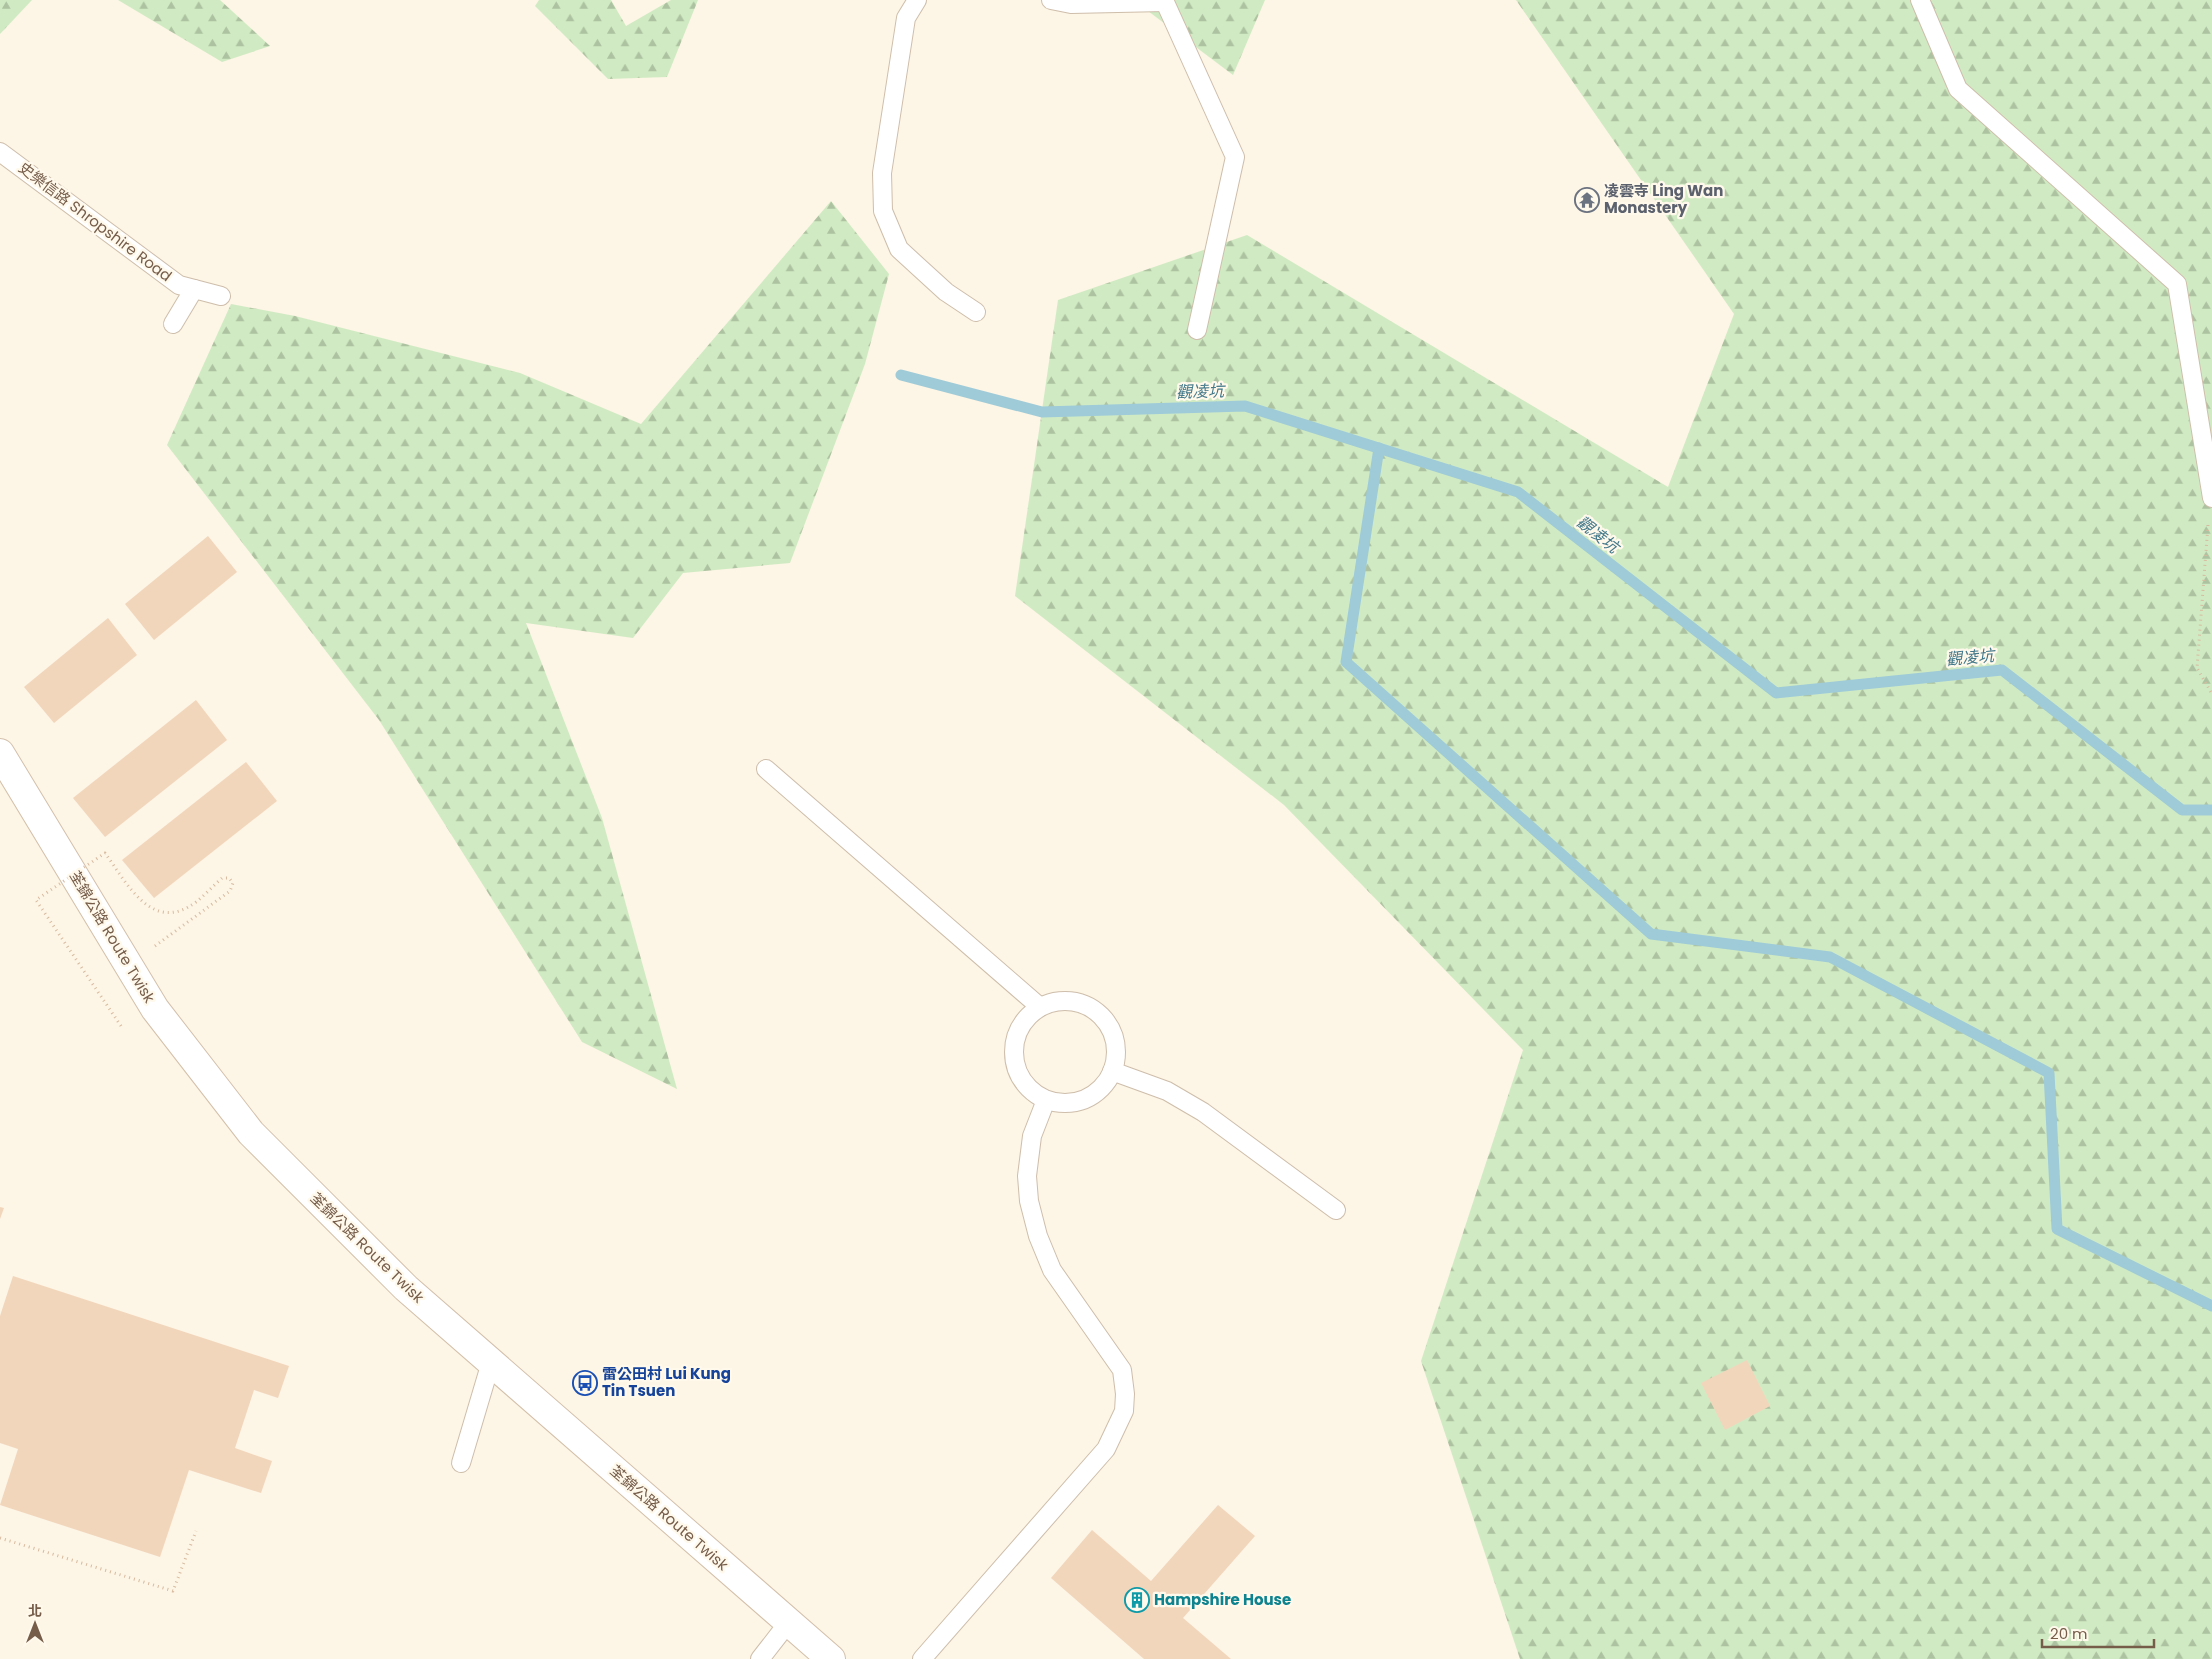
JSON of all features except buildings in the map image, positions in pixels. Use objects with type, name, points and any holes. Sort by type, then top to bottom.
[{"type":"main road","name":"荃錦公路 Route Twisk","points":[[0,753],[156,1009],[251,1133],[406,1288],[788,1623],[832,1659]]},
{"type":"lane","points":[[918,0],[906,18],[882,173],[883,211],[899,248],[946,292],[976,312]]},
{"type":"lane","points":[[1051,0],[1071,4],[1165,1],[1235,157],[1197,330]]},
{"type":"lane","points":[[1920,0],[1958,89],[2176,284],[2211,498]]},
{"type":"lane","name":"史樂信路 Shropshire Road","points":[[0,152],[179,285],[221,296]]},
{"type":"lane","points":[[174,324],[194,289]]},
{"type":"lane","points":[[766,769],[1040,1006]]},
{"type":"lane","points":[[1070,1000],[1086,1005],[1100,1013],[1109,1025],[1115,1040],[1116,1056],[1112,1072],[1097,1092],[1073,1102],[1060,1103],[1046,1100],[1033,1093],[1023,1082],[1016,1070],[1013,1055],[1014,1040],[1019,1026],[1028,1015],[1040,1006],[1055,1001],[1070,1000]]},
{"type":"lane","points":[[1112,1072],[1167,1092],[1203,1112],[1336,1210]]},
{"type":"lane","points":[[922,1659],[1106,1449],[1124,1411],[1125,1394],[1122,1370],[1052,1270],[1033,1220],[1027,1176],[1032,1136],[1046,1100]]},
{"type":"lane","points":[[461,1463],[491,1362]]},
{"type":"lane","points":[[760,1659],[788,1623]]},
{"type":"path","points":[[2211,498],[2197,668],[2212,694]]},
{"type":"path","points":[[121,1026],[36,900],[106,853],[141,902],[160,912],[179,910],[195,903],[222,878],[229,878],[233,883],[230,891],[152,948]]},
{"type":"path","points":[[0,1538],[173,1591],[196,1531]]},
{"type":"green space","points":[[0,0],[32,0],[0,34]]},
{"type":"green space","points":[[118,0],[220,0],[270,46],[222,62]]},
{"type":"green space","points":[[539,0],[611,0],[626,26],[671,0],[698,0],[667,77],[608,79],[535,6]]},
{"type":"green space","points":[[1139,0],[1265,0],[1233,75],[1140,5]]},
{"type":"green space","points":[[1516,0],[2212,0],[2212,1659],[1520,1659],[1421,1361],[1523,1050],[1284,805],[1015,596],[1058,300],[1247,235],[1668,487],[1734,314]]},
{"type":"green space","points":[[831,201],[889,274],[865,364],[790,563],[683,573],[633,638],[526,623],[602,818],[677,1089],[582,1042],[379,720],[167,445],[231,304],[295,316],[520,373],[641,424]]},
{"type":"waterway","name":"觀凌坑","points":[[901,375],[1042,412],[1245,406],[1518,492],[1776,693],[2002,670],[2182,810],[2212,810]]},
{"type":"waterway","points":[[1379,448],[1346,662],[1651,934],[1830,957],[2049,1073],[2057,1229],[2212,1306]]},
{"type":"place","name":"凌雲寺 Ling Wan Monastery","points":[[1587,200]]},
{"type":"place","name":"雷公田村 Lui Kung Tin Tsuen","points":[[585,1383]]},
{"type":"place","name":"Hampshire House","points":[[1137,1600]]}]
